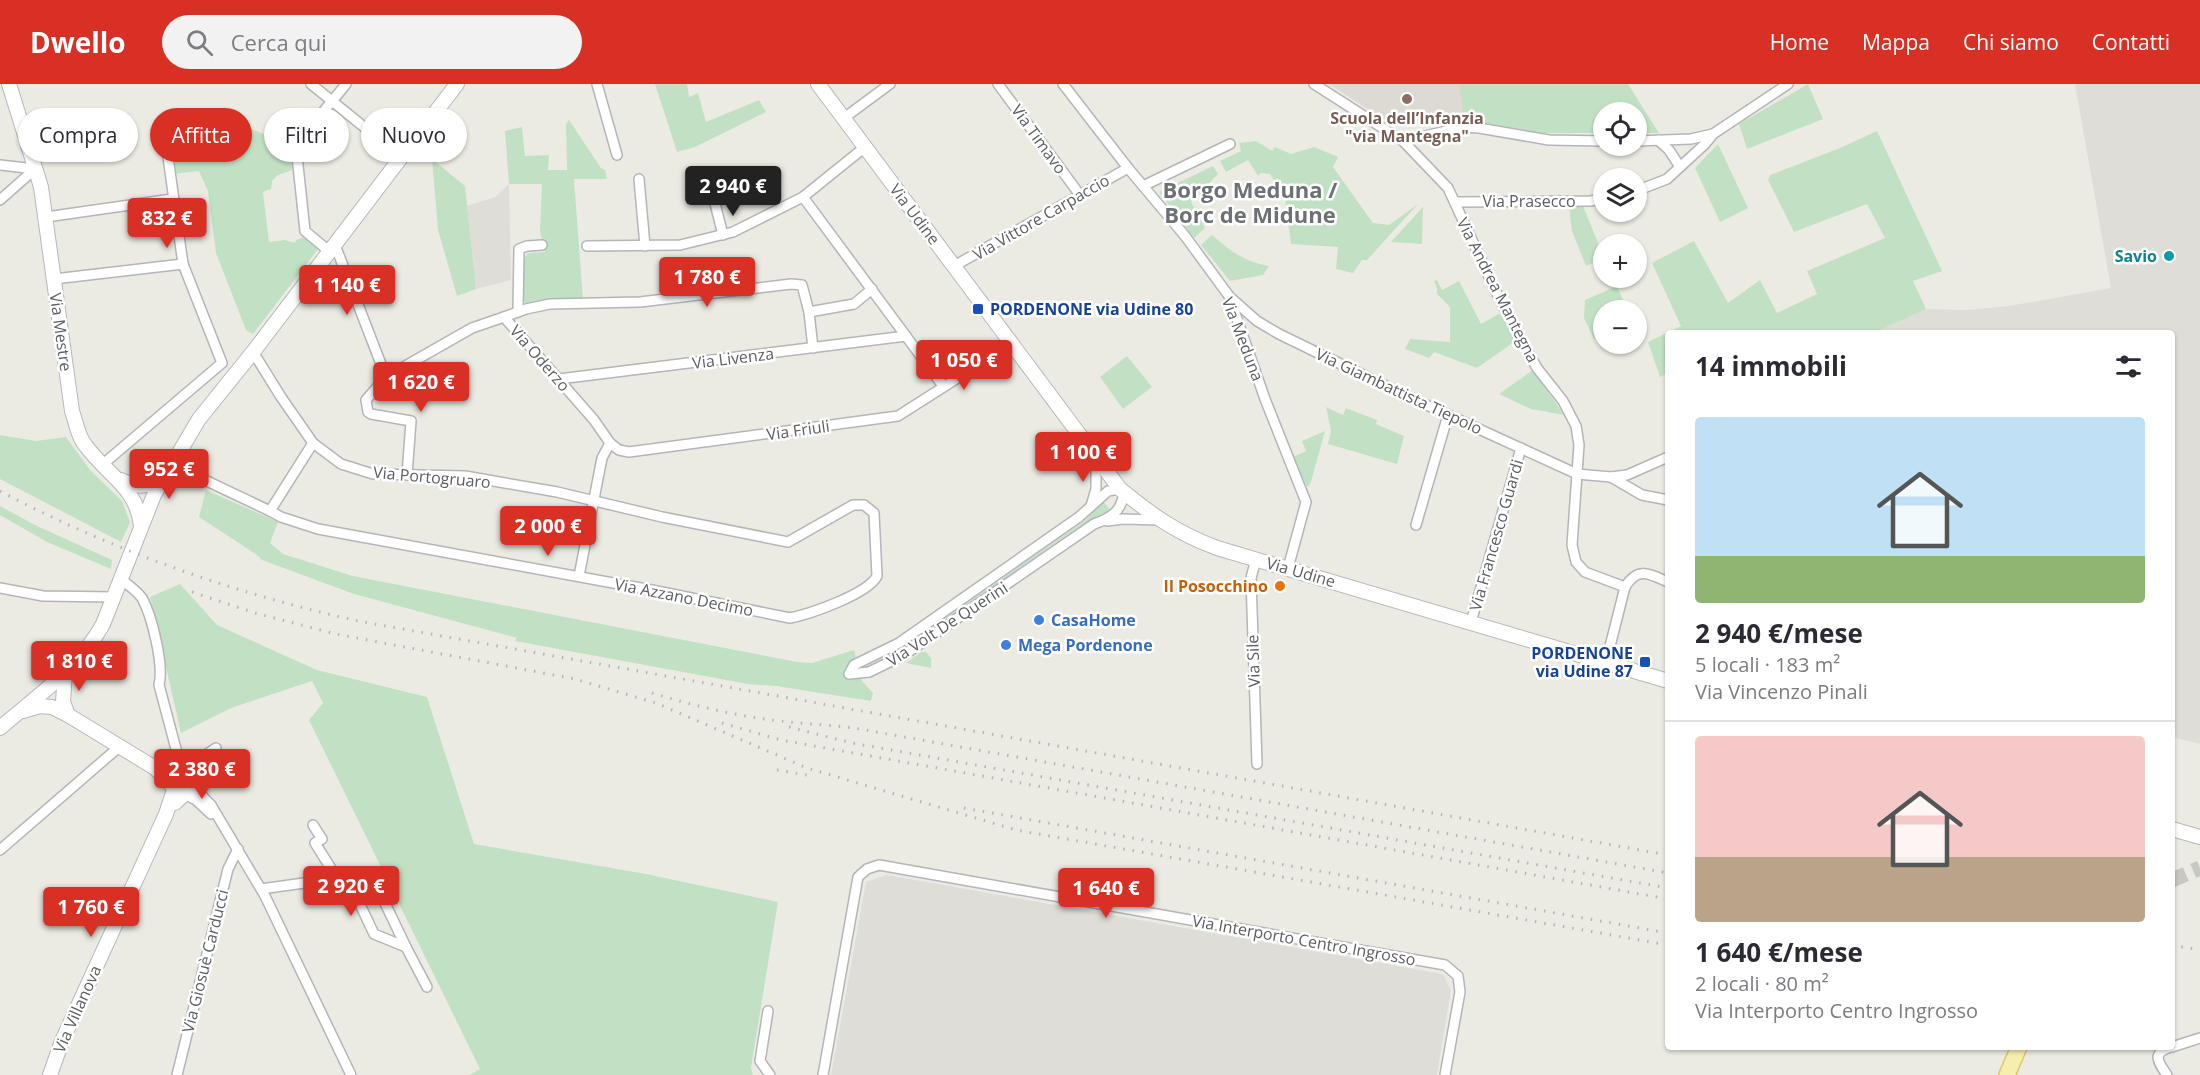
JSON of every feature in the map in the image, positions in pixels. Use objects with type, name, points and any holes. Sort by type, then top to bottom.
[{"type":"main road","name":"Via Mestre","points":[[9,84],[35,169],[46,217],[72,411],[83,444],[133,496],[140,513],[141,528]]},
{"type":"main road","points":[[439,108],[457,84]]},
{"type":"main road","name":"Via Udine","points":[[818,84],[1096,458],[1122,491],[1159,520],[1189,537],[1218,548],[1665,680]]},
{"type":"main road","points":[[0,728],[80,659],[93,643],[114,597],[124,582],[147,510],[167,471],[199,419],[253,352],[397,162]]},
{"type":"main road","points":[[136,487],[154,484],[167,471]]},
{"type":"main road","name":"Via Mestre","points":[[119,480],[136,487]]},
{"type":"main road","points":[[136,487],[144,496],[147,510]]},
{"type":"main road","points":[[61,708],[65,672]]},
{"type":"main road","points":[[47,688],[56,693],[61,708]]},
{"type":"main road","points":[[18,713],[31,708],[61,708],[119,747],[183,783]]},
{"type":"main road","name":"Via Villanova","points":[[50,1075],[62,1041],[166,814],[183,783]]},
{"type":"main road","points":[[2175,829],[2200,837]]},
{"type":"main road","points":[[2175,830],[2200,844]]},
{"type":"main road","points":[[2007,1075],[2018,1050]]},
{"type":"street","points":[[311,84],[361,126]]},
{"type":"street","points":[[346,84],[331,102],[297,156],[304,231],[332,248],[386,377]]},
{"type":"street","points":[[597,84],[617,155]]},
{"type":"street","points":[[844,118],[890,84]]},
{"type":"street","name":"Via Timavo","points":[[998,84],[1080,195]]},
{"type":"street","name":"Via Meduna","points":[[1063,84],[1128,168],[1185,236],[1229,296],[1265,399],[1306,502],[1288,568]]},
{"type":"street","name":"Via Andrea Mantegna","points":[[1314,84],[1403,141],[1448,188],[1495,290],[1524,345],[1537,368],[1563,401],[1576,426],[1579,445],[1572,545],[1576,562],[1585,572],[1625,587]]},
{"type":"street","points":[[1647,140],[1691,139],[1713,134],[1788,84]]},
{"type":"street","points":[[1403,141],[1464,127],[1549,140],[1593,141]]},
{"type":"street","points":[[1647,187],[1667,179],[1706,144],[1713,134]]},
{"type":"street","points":[[1658,140],[1669,150],[1680,167]]},
{"type":"street","points":[[1143,186],[1230,144]]},
{"type":"street","points":[[587,246],[680,245],[723,235],[803,197],[865,147]]},
{"type":"street","points":[[102,465],[222,363],[183,264],[168,162]]},
{"type":"street","points":[[0,165],[35,169]]},
{"type":"street","name":"Via Vittore Carpaccio","points":[[954,266],[1128,168]]},
{"type":"street","points":[[0,200],[35,169]]},
{"type":"street","points":[[639,179],[645,246]]},
{"type":"street","points":[[709,180],[723,235]]},
{"type":"street","points":[[803,197],[940,382],[945,385]]},
{"type":"street","points":[[46,217],[172,199]]},
{"type":"street","name":"Via Prasecco","points":[[1455,202],[1593,201]]},
{"type":"street","points":[[518,312],[519,249],[542,245]]},
{"type":"street","points":[[54,279],[183,264]]},
{"type":"street","points":[[504,317],[550,304],[640,302],[792,284],[802,285],[809,312],[813,348]]},
{"type":"street","points":[[809,312],[854,304],[872,289]]},
{"type":"street","name":"Via Giambattista Tiepolo","points":[[1229,296],[1257,321],[1279,334],[1448,415],[1577,474],[1611,477]]},
{"type":"street","name":"Via Oderzo","points":[[407,475],[411,421],[371,414],[368,412],[366,400],[386,377],[472,328],[504,317],[594,420],[610,443]]},
{"type":"street","name":"Via Livenza","points":[[559,379],[906,336]]},
{"type":"street","name":"Via Friuli","points":[[610,443],[620,450],[638,452],[898,416],[1011,344]]},
{"type":"street","name":"Via Portogruaro","points":[[253,352],[280,397],[314,443],[341,464],[373,474],[465,476],[594,500],[662,518],[788,542],[853,505],[864,505],[874,513],[877,576]]},
{"type":"street","points":[[1416,525],[1448,415]]},
{"type":"street","points":[[270,511],[314,443]]},
{"type":"street","points":[[579,576],[602,458],[610,443]]},
{"type":"street","name":"Via Francesco Guardi","points":[[1471,622],[1521,448]]},
{"type":"street","points":[[1088,511],[1096,489],[1096,458]]},
{"type":"street","points":[[1611,477],[1627,475],[1665,458]]},
{"type":"street","name":"Via Azzano Decimo","points":[[167,471],[281,517],[348,535],[579,576],[790,618],[807,615],[838,602],[871,585],[877,576]]},
{"type":"street","points":[[1611,477],[1642,495],[1665,499]]},
{"type":"street","name":"Via Volt De Querini","points":[[1102,522],[1119,510],[1122,491],[1108,491],[1088,511],[934,620],[899,643],[854,665],[849,674],[869,672],[904,655],[1094,524],[1123,519],[1159,520]]},
{"type":"street","name":"Via Sile","points":[[1256,559],[1251,578],[1257,764]]},
{"type":"street","points":[[1606,663],[1625,587],[1630,579],[1637,573],[1649,574],[1665,581]]},
{"type":"street","points":[[124,582],[142,598],[158,649],[161,676],[159,685],[183,783],[193,798],[226,831],[261,888],[351,1075]]},
{"type":"street","points":[[0,588],[43,596],[114,597]]},
{"type":"street","points":[[934,620],[940,630]]},
{"type":"street","points":[[0,850],[119,747]]},
{"type":"street","points":[[183,783],[193,763],[216,748]]},
{"type":"street","points":[[313,825],[322,839],[315,843],[337,878]]},
{"type":"street","name":"Via Giosuè Carducci","points":[[177,1075],[228,869],[238,849]]},
{"type":"street","name":"Via Interporto Centro Ingrosso","points":[[823,1075],[858,877],[867,869],[879,865],[1445,965],[1458,975],[1460,992],[1445,1075]]},
{"type":"street","points":[[261,888],[372,876],[427,987]]},
{"type":"street","points":[[348,877],[374,934],[406,946]]},
{"type":"street","points":[[768,1011],[760,1061],[770,1075]]},
{"type":"street","points":[[2175,1046],[2200,1038]]},
{"type":"street","points":[[2162,1050],[2158,1055],[2158,1063],[2167,1075]]},
{"type":"shaded area","name":"Scuola dell’Infanzia \"via Mantegna\"","points":[[1329,84],[1459,84],[1465,115],[1384,120]]},
{"type":"shaded area","points":[[2075,84],[2200,84],[2200,744],[2175,738],[2175,330],[1880,330],[1926,309],[1968,310],[2009,306],[2111,288]]},
{"type":"shaded area","points":[[509,184],[511,280],[476,289],[467,206],[495,197]]},
{"type":"shaded area","points":[[887,875],[1443,974],[1451,990],[1437,1075],[831,1075],[866,882]]},
{"type":"green space","points":[[655,84],[687,84],[689,97],[698,93],[706,122],[759,100],[766,112],[695,147],[677,152]]},
{"type":"green space","points":[[1459,84],[1628,84],[1639,102],[1593,102],[1593,133],[1539,133],[1464,119]]},
{"type":"green space","points":[[1808,84],[1823,119],[1747,149],[1739,124]]},
{"type":"green space","points":[[1647,114],[1659,133],[1647,133]]},
{"type":"green space","points":[[569,120],[601,168],[605,170],[607,179],[574,179],[583,300],[526,304],[523,299],[524,259],[528,253],[545,252],[540,231],[542,184],[509,184],[505,131],[522,127],[525,156],[549,155],[548,170],[567,170],[566,124]]},
{"type":"green space","points":[[252,130],[264,135],[264,162],[292,162],[292,170],[278,175],[272,181],[271,189],[263,192],[269,242],[285,240],[295,243],[296,240],[304,237],[318,249],[253,334],[246,330],[216,253],[208,191],[199,171],[173,174],[174,162],[252,162]]},
{"type":"green space","points":[[1877,131],[1942,271],[1913,281],[1926,309],[1880,330],[1673,330],[1681,326],[1652,263],[1694,241],[1728,303],[1760,280],[1777,313],[1817,294],[1807,271],[1885,238],[1867,204],[1794,232],[1768,180],[1770,175]]},
{"type":"green space","points":[[1256,141],[1272,151],[1275,147],[1291,154],[1314,147],[1338,157],[1333,167],[1373,223],[1389,225],[1418,204],[1367,260],[1362,260],[1353,273],[1336,269],[1338,247],[1291,244],[1285,197],[1270,174],[1261,173],[1258,176],[1248,160],[1226,172],[1220,161],[1241,151],[1239,143]]},
{"type":"green space","points":[[1718,144],[1748,208],[1720,222],[1695,168]]},
{"type":"green space","points":[[432,162],[436,162],[465,186],[476,289],[457,296],[438,230]]},
{"type":"green space","points":[[1213,166],[1218,174],[1191,202],[1205,228],[1194,238],[1159,192]]},
{"type":"green space","points":[[1583,206],[1594,234],[1593,263],[1586,266],[1572,231],[1569,207]]},
{"type":"green space","points":[[1423,207],[1422,244],[1391,242]]},
{"type":"green space","points":[[1212,235],[1238,255],[1252,262],[1269,266],[1263,275],[1230,281],[1201,245]]},
{"type":"green space","points":[[1437,280],[1442,290],[1459,281],[1481,324],[1502,312],[1517,340],[1477,368],[1434,352],[1429,358],[1405,349],[1410,339],[1450,342],[1450,307],[1437,294],[1434,281]]},
{"type":"green space","points":[[1612,288],[1618,288],[1623,300],[1593,300],[1593,337],[1584,318],[1585,300]]},
{"type":"green space","points":[[1665,334],[1665,374],[1660,377],[1648,342]]},
{"type":"green space","points":[[1127,356],[1152,387],[1123,409],[1100,377]]},
{"type":"green space","points":[[1533,370],[1564,415],[1531,409],[1499,394]]},
{"type":"green space","points":[[1326,407],[1343,415],[1346,408],[1377,420],[1376,424],[1404,436],[1397,464],[1328,444],[1331,430]]},
{"type":"green space","points":[[1325,431],[1310,485],[1307,487],[1293,457],[1306,451],[1302,441]]},
{"type":"green space","points":[[0,435],[36,441],[66,437],[90,470],[122,501],[130,522],[121,542],[0,479]]},
{"type":"green space","points":[[206,490],[278,522],[270,543],[283,554],[353,576],[797,662],[812,663],[854,650],[862,681],[873,693],[871,701],[776,686],[748,684],[515,641],[517,638],[354,594],[262,560],[199,517]]},
{"type":"green space","points":[[1103,501],[1112,512],[1083,524],[942,620],[1085,521]]},
{"type":"green space","points":[[0,506],[35,525],[112,560],[111,569],[47,542],[0,515]]},
{"type":"green space","points":[[180,584],[217,625],[317,670],[427,697],[474,844],[646,874],[778,902],[751,1068],[753,1075],[469,1075],[480,1069],[309,720],[323,703],[312,681],[231,708],[181,733],[150,597]]},
{"type":"green space","points":[[921,652],[926,652],[931,658],[931,668],[906,663]]},
{"type":"tunnel","points":[[2175,879],[2200,868]]},
{"type":"railway","points":[[0,491],[86,533],[174,568],[265,597],[358,621],[1665,854]]},
{"type":"railway","points":[[192,592],[255,613],[336,634],[575,679],[656,703],[807,768],[1016,830],[1665,944]]},
{"type":"railway","points":[[652,693],[748,716],[854,728],[1665,872]]},
{"type":"railway","points":[[722,723],[781,740],[1665,898]]},
{"type":"railway","points":[[789,727],[852,743],[1665,887]]},
{"type":"railway","points":[[777,770],[813,776]]},
{"type":"railway","points":[[964,808],[1665,932]]},
{"type":"railway","points":[[2175,946],[2200,950]]},
{"type":"place","name":"Scuola dell’Infanzia \"via Mantegna\"","points":[[1407,99]]},
{"type":"place","name":"Savio","points":[[2169,256]]},
{"type":"place","name":"PORDENONE via Udine 80","points":[[978,309]]},
{"type":"place","name":"Il Posocchino","points":[[1280,586]]},
{"type":"place","name":"CasaHome","points":[[1039,620]]},
{"type":"place","name":"Mega Pordenone","points":[[1006,645]]},
{"type":"place","name":"PORDENONE via Udine 87","points":[[1645,662]]},
{"type":"district","name":"Borgo Meduna / Borc de Midune","points":[[1250,202]]}]
